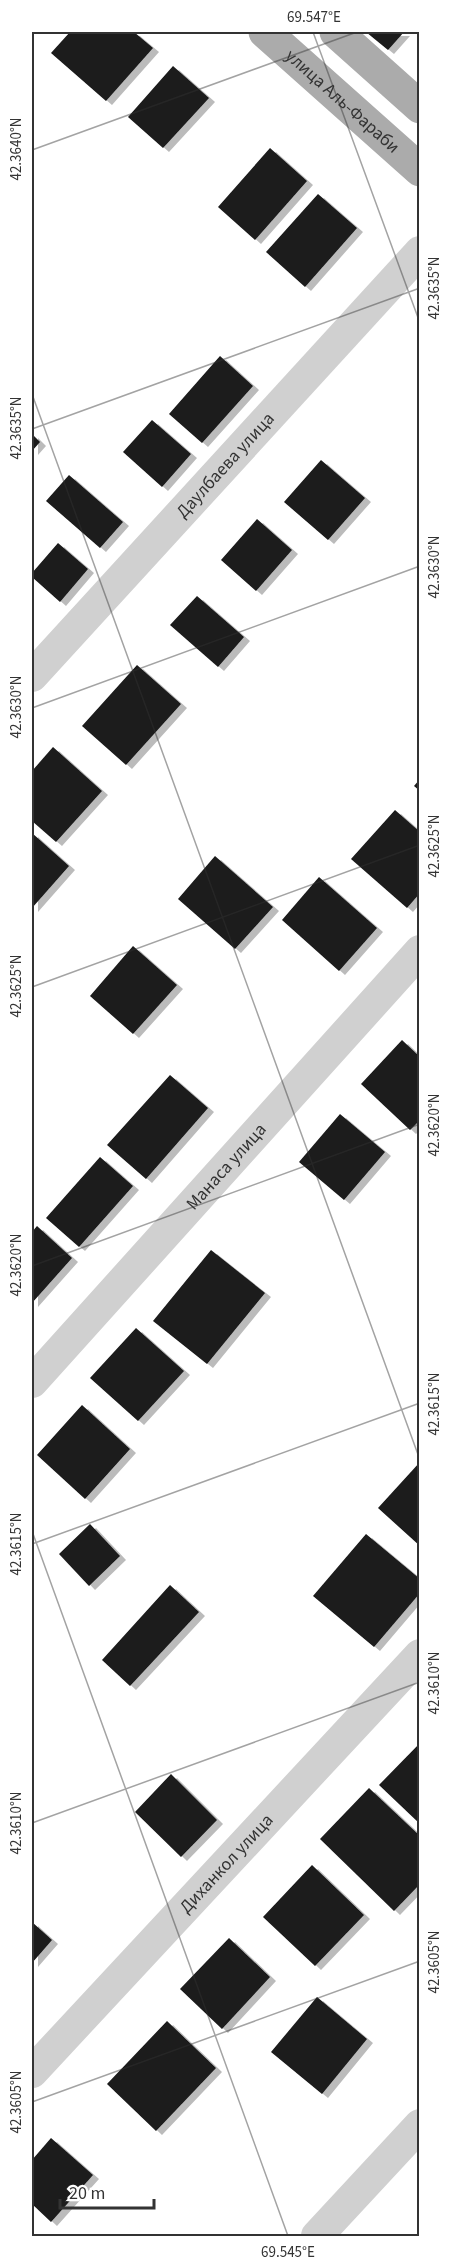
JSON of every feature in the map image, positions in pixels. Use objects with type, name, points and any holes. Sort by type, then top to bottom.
[{"type":"main road","name":"улица Аль-Фараби","points":[[265,32],[420,170]]},
{"type":"main road","points":[[336,32],[420,107]]},
{"type":"street","name":"Даулбаева улица","points":[[32,676],[420,252]]},
{"type":"street","name":"Манаса улица","points":[[32,1382],[420,951]]},
{"type":"street","name":"Диханкол улица","points":[[38,2051],[420,1655]]},
{"type":"street","points":[[316,2236],[420,2125]]},
{"type":"building","points":[[70,32],[134,32],[153,48],[106,101],[51,53]]},
{"type":"building","points":[[366,32],[404,32],[388,50]]},
{"type":"building","points":[[173,66],[209,98],[163,148],[128,117]]},
{"type":"building","points":[[270,148],[307,181],[255,240],[218,207]]},
{"type":"building","points":[[318,194],[357,228],[305,287],[266,252]]},
{"type":"building","points":[[220,356],[253,386],[202,443],[169,414]]},
{"type":"building","points":[[152,420],[191,454],[162,487],[123,452]]},
{"type":"building","points":[[32,434],[40,442],[32,451]]},
{"type":"building","points":[[321,460],[365,498],[328,540],[284,502]]},
{"type":"building","points":[[69,475],[123,522],[100,548],[46,501]]},
{"type":"building","points":[[257,519],[292,550],[256,591],[221,560]]},
{"type":"building","points":[[58,543],[88,569],[60,602],[32,577],[32,573]]},
{"type":"building","points":[[197,596],[244,637],[218,667],[170,625]]},
{"type":"building","points":[[137,665],[181,704],[126,765],[82,726]]},
{"type":"building","points":[[53,747],[102,791],[56,842],[32,821],[32,771]]},
{"type":"building","points":[[420,779],[420,791],[414,786]]},
{"type":"building","points":[[395,810],[420,832],[420,893],[407,908],[351,859]]},
{"type":"building","points":[[32,833],[69,866],[32,908]]},
{"type":"building","points":[[215,856],[273,907],[235,949],[178,899]]},
{"type":"building","points":[[319,877],[377,928],[339,971],[282,920]]},
{"type":"building","points":[[133,946],[177,985],[133,1034],[90,996]]},
{"type":"building","points":[[402,1040],[420,1057],[420,1120],[410,1130],[361,1084]]},
{"type":"building","points":[[170,1075],[208,1108],[146,1179],[107,1145]]},
{"type":"building","points":[[340,1114],[385,1152],[344,1200],[299,1162]]},
{"type":"building","points":[[100,1157],[133,1186],[79,1247],[46,1218]]},
{"type":"building","points":[[37,1226],[72,1258],[32,1303],[32,1232]]},
{"type":"building","points":[[211,1250],[265,1293],[207,1364],[153,1321]]},
{"type":"building","points":[[136,1328],[184,1371],[138,1421],[90,1378]]},
{"type":"building","points":[[82,1405],[130,1449],[85,1499],[37,1455]]},
{"type":"building","points":[[420,1462],[420,1546],[378,1508]]},
{"type":"building","points":[[90,1524],[120,1556],[89,1586],[59,1554]]},
{"type":"building","points":[[366,1534],[420,1579],[420,1593],[374,1647],[313,1596]]},
{"type":"building","points":[[170,1585],[199,1612],[130,1686],[102,1660]]},
{"type":"building","points":[[420,1743],[420,1824],[379,1785]]},
{"type":"building","points":[[171,1774],[217,1820],[181,1857],[135,1812]]},
{"type":"building","points":[[369,1788],[420,1836],[420,1884],[394,1911],[320,1839]]},
{"type":"building","points":[[312,1865],[364,1915],[315,1966],[263,1917]]},
{"type":"building","points":[[32,1922],[52,1940],[32,1963]]},
{"type":"building","points":[[229,1938],[270,1977],[222,2029],[180,1989]]},
{"type":"building","points":[[317,1997],[367,2039],[322,2094],[271,2052]]},
{"type":"building","points":[[167,2021],[216,2068],[156,2131],[107,2084]]},
{"type":"building","points":[[51,2138],[93,2175],[51,2222],[32,2204],[32,2160]]}]
